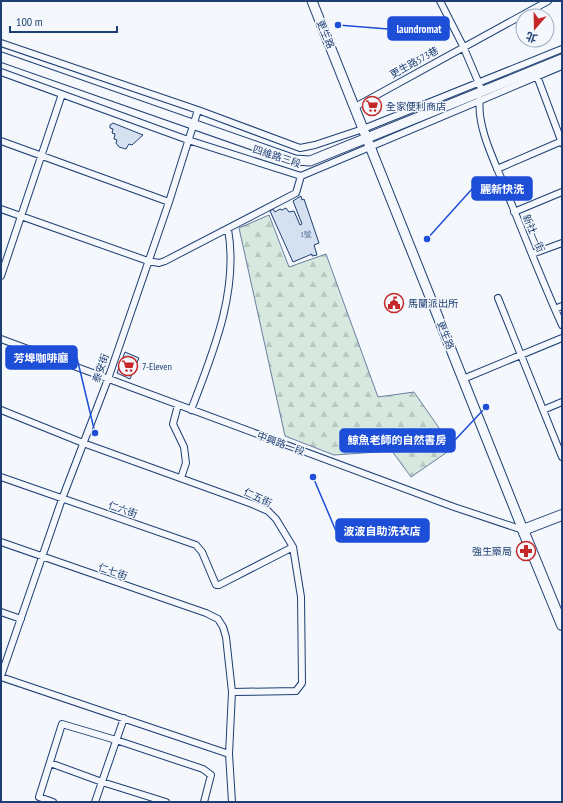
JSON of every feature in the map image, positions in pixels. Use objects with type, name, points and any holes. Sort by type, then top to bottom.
[{"type":"main road","points":[[523,530],[562,515]]},
{"type":"main road","name":"更生路","points":[[523,530],[562,625]]},
{"type":"street","name":"更生路","points":[[312,1],[523,530]]},
{"type":"street","name":"新社一街","points":[[440,1],[480,83],[481,122],[514,212],[562,325]]},
{"type":"street","name":"更生路573巷","points":[[355,107],[463,46],[548,1]]},
{"type":"street","name":"四維路三段","points":[[1,43],[198,110],[300,148],[365,133],[480,97],[562,66]]},
{"type":"street","name":"四維路三段","points":[[1,57],[295,160],[310,161],[365,133],[562,49]]},
{"type":"street","name":"四維路三段","points":[[1,72],[188,140],[301,176],[370,147],[562,59]]},
{"type":"street","points":[[497,169],[562,142],[537,76]]},
{"type":"street","points":[[2,275],[62,94]]},
{"type":"street","name":"泰安街","points":[[1,676],[62,499],[108,379],[169,202],[198,110]]},
{"type":"street","points":[[1,141],[169,202]]},
{"type":"street","points":[[1,209],[148,261],[159,263],[165,262],[296,193],[301,176]]},
{"type":"street","points":[[514,212],[562,192]]},
{"type":"street","points":[[191,410],[212,355],[223,315],[230,274],[231,250],[228,229]]},
{"type":"street","points":[[532,254],[562,243]]},
{"type":"street","points":[[498,298],[562,455]]},
{"type":"street","points":[[555,309],[562,306]]},
{"type":"street","points":[[463,379],[562,338]]},
{"type":"street","name":"中興路一段","points":[[1,339],[454,507],[523,530]]},
{"type":"street","points":[[543,410],[562,402]]},
{"type":"street","points":[[178,405],[173,419],[173,424],[184,448],[186,463],[181,478]]},
{"type":"street","name":"仁五街","points":[[1,410],[83,443],[268,511],[276,519],[293,547],[301,597],[302,683],[296,690],[232,692]]},
{"type":"street","name":"仁六街","points":[[1,477],[196,545],[202,552],[216,585],[219,585],[293,547]]},
{"type":"street","name":"仁七街","points":[[1,542],[206,613],[218,619],[223,626],[226,637],[232,692]]},
{"type":"street","points":[[1,612],[21,619]]},
{"type":"street","points":[[1,676],[229,754]]},
{"type":"street","points":[[232,692],[229,754],[232,802]]},
{"type":"street","points":[[95,802],[124,718]]},
{"type":"street","points":[[53,802],[39,797],[62,724],[116,740],[207,772],[211,775],[204,802]]},
{"type":"street","points":[[50,763],[102,782],[166,802]]},
{"type":"green space","points":[[269,215],[289,267],[326,254],[378,397],[414,392],[453,448],[411,477],[392,451],[334,455],[285,436],[239,228]]},
{"type":"building","points":[[113,123],[143,135],[132,145],[129,144],[126,149],[119,147],[116,143],[117,140],[114,139],[115,134],[112,133],[113,129],[110,128],[110,125]]},
{"type":"building","points":[[301,196],[302,200],[304,199],[319,243],[314,245],[317,255],[312,256],[312,254],[293,262],[270,211],[273,209],[275,212],[286,208],[289,212],[294,211],[300,225],[302,224],[293,201]]},
{"type":"building","name":"7-Eleven","points":[[125,352],[139,358],[130,379],[117,373]]},
{"type":"place","name":"laundromat","points":[[338,25]]},
{"type":"place","name":"全家便利商店","points":[[372,106]]},
{"type":"place","name":"麗新快洗","points":[[427,239]]},
{"type":"place","name":"馬蘭派出所","points":[[394,303]]},
{"type":"place","name":"7-Eleven","points":[[128,366]]},
{"type":"place","name":"鯨魚老師的自然書房","points":[[486,407]]},
{"type":"place","name":"芳埠咖啡廳","points":[[95,433]]},
{"type":"place","name":"波波自助洗衣店","points":[[313,477]]},
{"type":"place","name":"強生藥局","points":[[526,551]]}]
